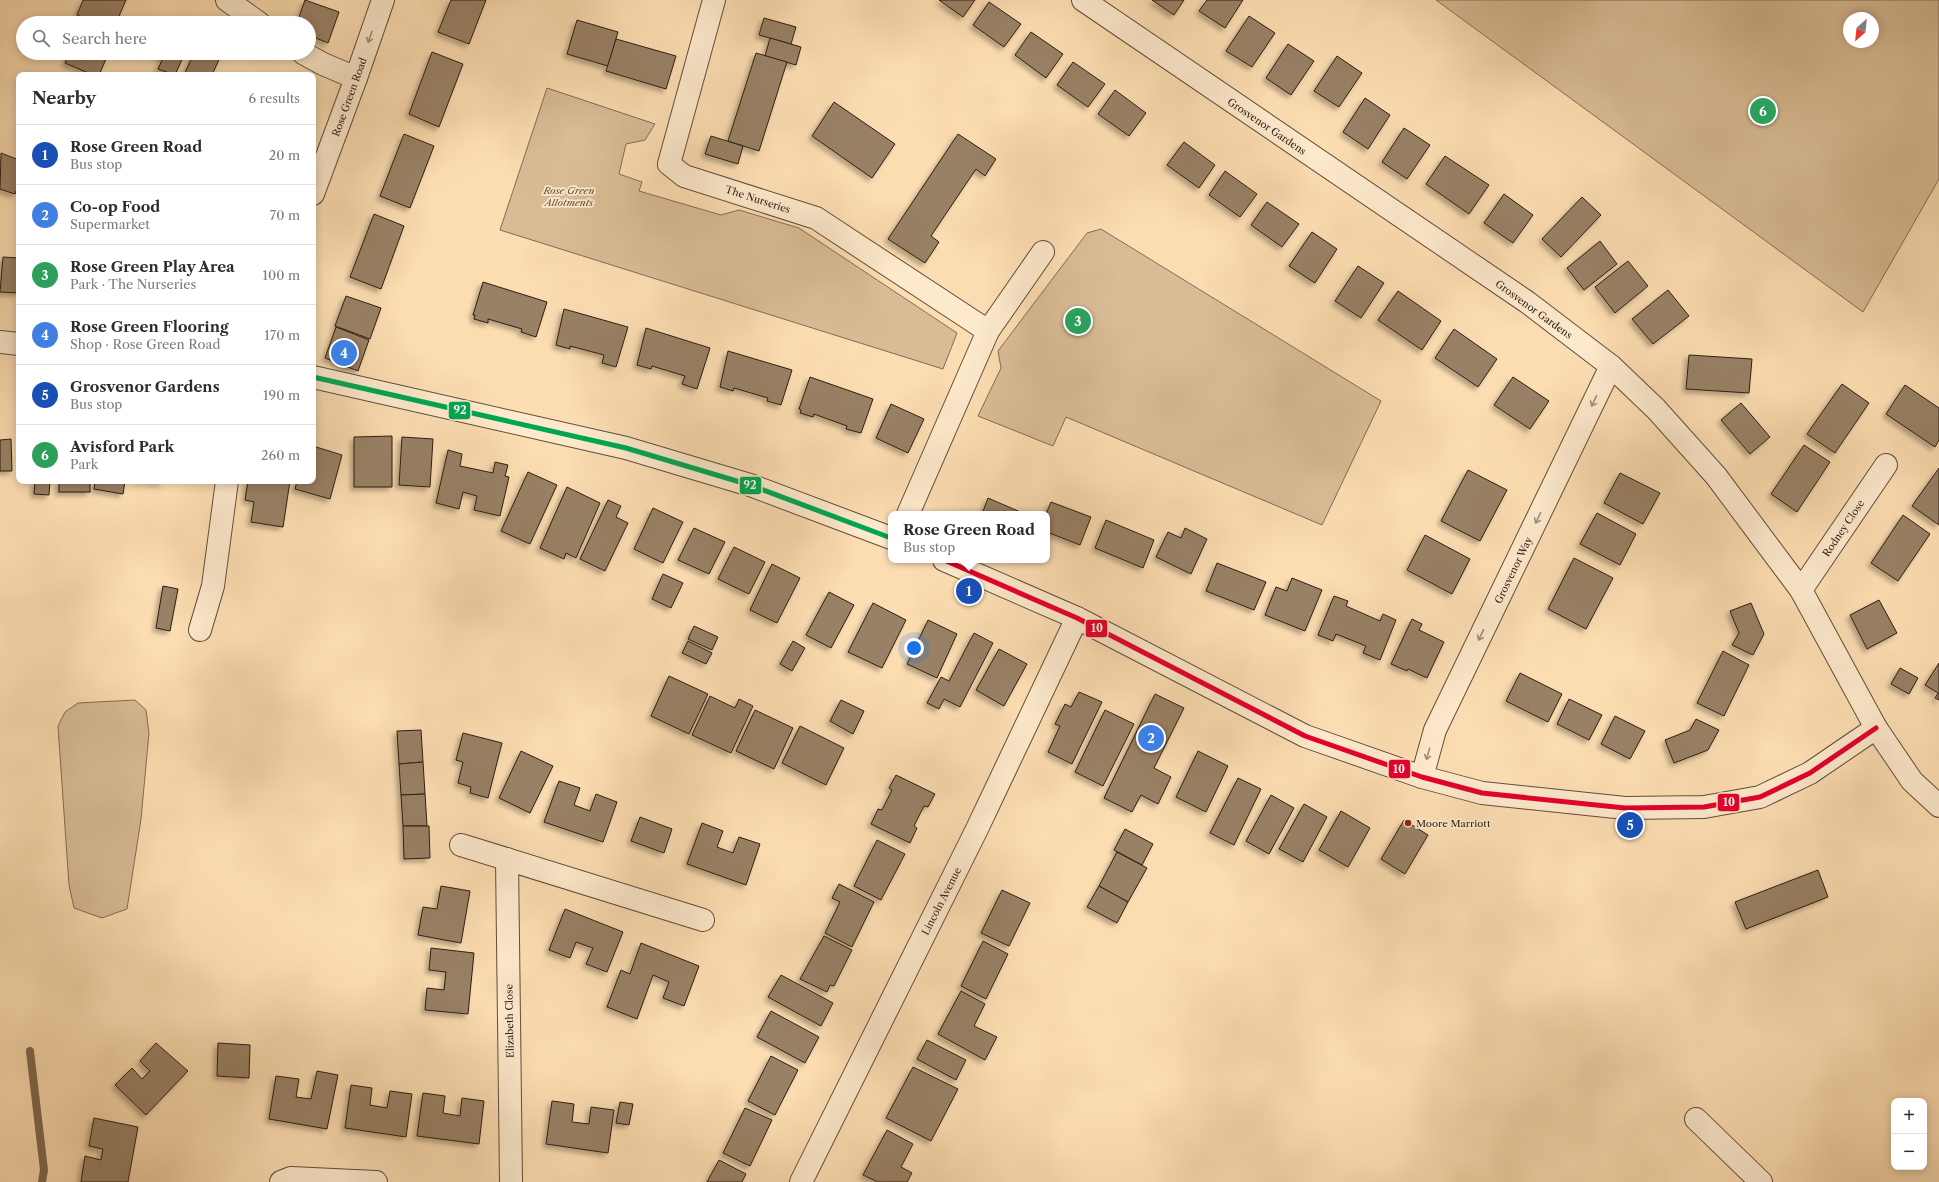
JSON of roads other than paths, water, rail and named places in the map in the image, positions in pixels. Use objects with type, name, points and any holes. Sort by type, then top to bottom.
[{"type":"street","points":[[227,0],[249,16]]},
{"type":"street","name":"Rose Green Road","points":[[316,186],[383,0]]},
{"type":"street","name":"The Nurseries","points":[[714,0],[669,164],[684,176],[816,218],[988,331]]},
{"type":"street","name":"Grosvenor Gardens","points":[[1083,0],[1527,302],[1611,366],[1656,409],[1716,476],[1801,590],[1876,728]]},
{"type":"street","points":[[316,60],[356,78]]},
{"type":"street","points":[[909,511],[988,331],[1043,252]]},
{"type":"street","points":[[0,342],[16,344]]},
{"type":"street","name":"Grosvenor Way","points":[[1422,777],[1435,730],[1611,366]]},
{"type":"street","points":[[316,378],[626,448],[750,485],[888,537]]},
{"type":"street","name":"Rodney Close","points":[[1801,590],[1886,465]]},
{"type":"street","points":[[200,630],[213,586],[227,484]]},
{"type":"street","points":[[951,563],[1077,618],[1305,736],[1422,777],[1482,793],[1624,808],[1704,808],[1760,797],[1810,773],[1876,728],[1912,781],[1939,806]]},
{"type":"street","name":"Lincoln Avenue","points":[[801,1182],[976,831],[1077,618]]},
{"type":"street","points":[[461,845],[703,920]]},
{"type":"street","name":"Elizabeth Close","points":[[507,859],[511,1182]]},
{"type":"street","points":[[1696,1119],[1761,1182]]},
{"type":"street","points":[[281,1182],[291,1178],[376,1182]]},
{"type":"waterway","points":[[30,1051],[44,1170],[42,1182]]},
{"type":"place","name":"Avisford Park","points":[[1763,111]]},
{"type":"place","name":"Rose Green Play Area","points":[[1078,321]]},
{"type":"place","name":"Rose Green Flooring","points":[[344,353]]},
{"type":"place","name":"Rose Green Road","points":[[969,591]]},
{"type":"place","name":"Co-op Food","points":[[1151,738]]},
{"type":"place","name":"Moore Marriott","points":[[1408,823]]},
{"type":"place","name":"Grosvenor Gardens","points":[[1630,825]]},
{"type":"park label","name":"Rose Green Allotments","points":[[569,196]]}]
